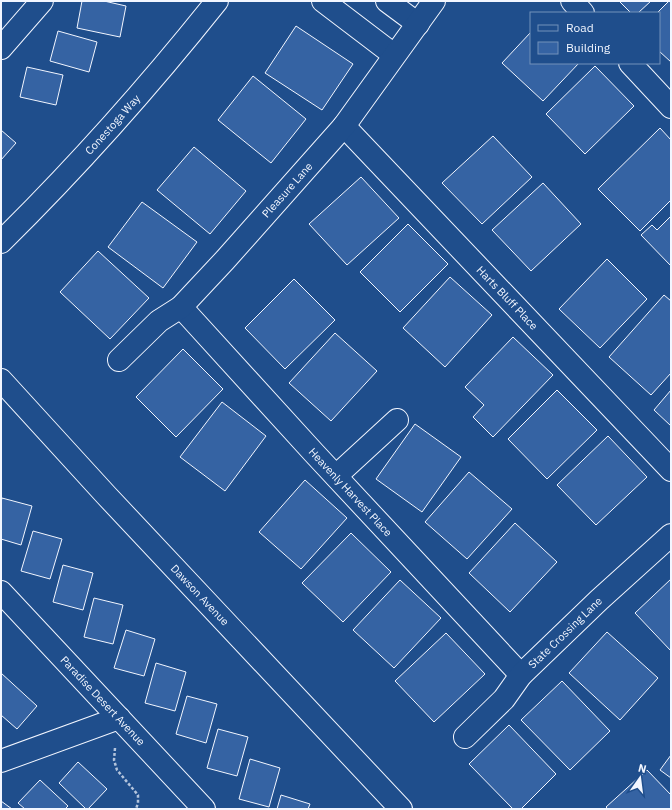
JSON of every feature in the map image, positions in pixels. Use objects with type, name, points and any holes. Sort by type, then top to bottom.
[{"type":"street","points":[[1,48],[42,1]]},
{"type":"street","name":"Conestoga Way","points":[[1,242],[37,206],[132,104],[217,1]]},
{"type":"street","points":[[387,1],[418,24]]},
{"type":"street","name":"Pleasure Lane","points":[[119,360],[159,320],[181,307],[226,260],[344,126],[434,1]]},
{"type":"street","points":[[572,1],[582,12]]},
{"type":"street","points":[[335,4],[394,55]]},
{"type":"street","points":[[631,64],[671,107]]},
{"type":"street","name":"Harts Bluff Place","points":[[344,126],[671,470]]},
{"type":"street","name":"Heavenly Harvest Place","points":[[181,307],[521,675]]},
{"type":"street","name":"Dawson Avenue","points":[[1,380],[106,495],[401,809]]},
{"type":"street","points":[[336,476],[397,420]]},
{"type":"street","name":"State Crossing Lane","points":[[465,737],[504,700],[521,675],[598,600],[671,535]]},
{"type":"street","name":"Paradise Desert Avenue","points":[[1,592],[204,809]]},
{"type":"street","points":[[1,761],[119,718]]},
{"type":"path","points":[[115,745],[114,760],[117,770],[138,796],[136,809]]},
{"type":"building","points":[[82,1],[104,1],[126,6],[120,37],[77,28]]},
{"type":"building","points":[[619,1],[651,1],[639,12],[630,12]]},
{"type":"building","points":[[669,1],[671,1],[671,62],[660,52],[660,12],[658,12]]},
{"type":"building","points":[[296,26],[353,64],[322,110],[265,73]]},
{"type":"building","points":[[58,31],[97,42],[89,72],[50,61]]},
{"type":"building","points":[[530,33],[530,64],[578,64],[543,101],[502,63]]},
{"type":"building","points":[[595,66],[634,106],[585,154],[546,114]]},
{"type":"building","points":[[27,67],[63,75],[56,105],[20,97]]},
{"type":"building","points":[[253,76],[306,119],[271,163],[218,120]]},
{"type":"building","points":[[660,128],[671,140],[671,200],[640,231],[598,189]]},
{"type":"building","points":[[1,130],[16,143],[1,160]]},
{"type":"building","points":[[493,136],[532,177],[482,224],[442,183]]},
{"type":"building","points":[[194,147],[246,191],[210,234],[157,190]]},
{"type":"building","points":[[361,177],[399,218],[347,265],[309,224]]},
{"type":"building","points":[[543,183],[581,224],[531,271],[492,230]]},
{"type":"building","points":[[142,202],[197,242],[163,288],[108,247]]},
{"type":"building","points":[[671,216],[671,266],[641,235],[652,225],[657,230]]},
{"type":"building","points":[[408,224],[448,264],[400,312],[360,272]]},
{"type":"building","points":[[98,251],[149,298],[110,339],[60,292]]},
{"type":"building","points":[[607,259],[647,299],[600,348],[559,309]]},
{"type":"building","points":[[450,277],[492,315],[445,367],[403,328]]},
{"type":"building","points":[[294,279],[335,320],[285,369],[245,328]]},
{"type":"building","points":[[664,295],[671,301],[671,373],[651,395],[609,357]]},
{"type":"building","points":[[335,333],[377,371],[331,421],[289,383]]},
{"type":"building","points":[[513,337],[553,375],[493,437],[473,417],[484,405],[465,387]]},
{"type":"building","points":[[183,349],[223,389],[176,437],[136,397]]},
{"type":"building","points":[[557,390],[597,430],[547,479],[508,439]]},
{"type":"building","points":[[671,390],[671,426],[654,410]]},
{"type":"building","points":[[222,402],[266,436],[225,491],[180,457]]},
{"type":"building","points":[[415,424],[461,457],[422,512],[376,479]]},
{"type":"building","points":[[608,436],[647,477],[596,525],[557,485]]},
{"type":"building","points":[[469,472],[512,509],[467,559],[425,522]]},
{"type":"building","points":[[305,480],[347,518],[301,569],[259,532]]},
{"type":"building","points":[[2,498],[32,506],[21,545],[1,539]]},
{"type":"building","points":[[515,523],[557,562],[510,612],[469,573]]},
{"type":"building","points":[[33,531],[62,539],[50,579],[21,571]]},
{"type":"building","points":[[351,533],[391,572],[343,622],[302,583]]},
{"type":"building","points":[[63,565],[93,573],[83,610],[53,602]]},
{"type":"building","points":[[671,579],[671,651],[635,613]]},
{"type":"building","points":[[400,580],[441,618],[394,668],[353,630]]},
{"type":"building","points":[[94,598],[123,605],[113,644],[84,637]]},
{"type":"building","points":[[126,630],[155,639],[144,676],[114,668]]},
{"type":"building","points":[[607,632],[658,678],[620,720],[569,673]]},
{"type":"building","points":[[446,633],[485,674],[434,722],[395,681]]},
{"type":"building","points":[[156,663],[186,672],[175,711],[145,703]]},
{"type":"building","points":[[1,673],[37,706],[17,729],[1,715]]},
{"type":"building","points":[[562,681],[610,731],[570,770],[521,720]]},
{"type":"building","points":[[187,696],[217,704],[206,743],[176,734]]},
{"type":"building","points":[[509,725],[556,774],[521,809],[513,809],[469,764]]},
{"type":"building","points":[[218,729],[248,737],[237,776],[207,768]]},
{"type":"building","points":[[671,755],[671,778],[660,770]]},
{"type":"building","points":[[250,759],[280,768],[269,807],[239,799]]},
{"type":"building","points":[[78,762],[107,789],[88,809],[86,809],[59,783]]},
{"type":"building","points":[[647,770],[671,795],[671,809],[608,809],[606,807]]},
{"type":"building","points":[[40,780],[68,806],[65,809],[25,809],[18,803]]},
{"type":"building","points":[[281,795],[310,804],[308,809],[277,809]]},
{"type":"building","points":[[1,801],[12,809],[1,809]]}]
